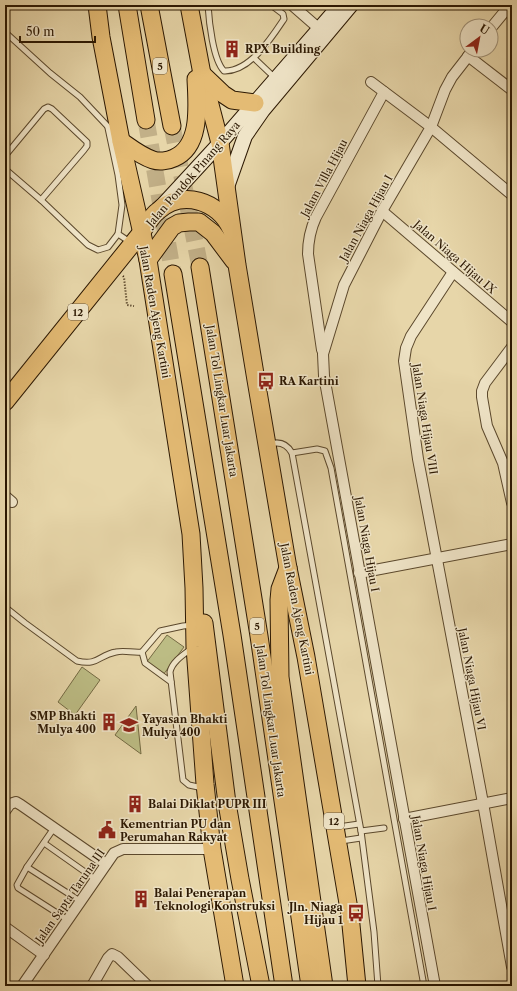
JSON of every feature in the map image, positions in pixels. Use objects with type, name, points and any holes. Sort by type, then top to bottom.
[{"type":"highway","name":"Jalan Raden Ajeng Kartini","points":[[97,5],[101,37],[121,141],[137,238],[148,260],[191,534],[195,647],[205,788],[212,849],[235,986]]},
{"type":"highway","name":"5","points":[[127,5],[146,120]]},
{"type":"highway","name":"5","points":[[149,5],[172,126]]},
{"type":"highway","points":[[121,141],[153,160],[170,160],[184,152],[190,143],[194,134],[196,120],[197,49],[189,5]]},
{"type":"highway","name":"Jalan Raden Ajeng Kartini","points":[[197,49],[220,143],[232,233],[267,444],[288,568],[306,657],[350,915],[357,986]]},
{"type":"highway","points":[[202,74],[223,94],[232,100],[255,103]]},
{"type":"highway","name":"Jalan Raden Ajeng Kartini","points":[[157,211],[175,201],[185,199],[196,200],[206,203],[222,215],[228,223],[232,233]]},
{"type":"highway","name":"Jalan Pondok Pinang Raya","points":[[5,402],[157,211]]},
{"type":"highway","points":[[148,260],[172,228],[179,223],[199,222],[213,232],[237,265]]},
{"type":"highway","name":"Jalan Tol Lingkar Luar Jakarta","points":[[200,267],[259,636],[310,986]]},
{"type":"highway","points":[[173,274],[232,635],[284,986]]},
{"type":"highway","points":[[288,568],[280,589],[279,600],[280,677],[324,986]]},
{"type":"highway","points":[[194,588],[203,611],[227,804],[261,986]]},
{"type":"main road","name":"Jalan Pondok Pinang Raya","points":[[323,32],[340,5]]},
{"type":"main road","name":"Jalan Pondok Pinang Raya","points":[[227,187],[245,136],[302,57],[323,32],[351,5]]},
{"type":"main road","name":"Jalan Pondok Pinang Raya","points":[[157,211],[220,143],[276,79],[302,57]]},
{"type":"street","points":[[292,5],[323,32]]},
{"type":"street","points":[[499,18],[510,5]]},
{"type":"street","name":"Jalan Niaga Hijau I","points":[[435,986],[324,376],[323,354],[344,285],[382,211],[431,127],[445,90],[452,77],[466,58]]},
{"type":"street","points":[[476,58],[512,90]]},
{"type":"street","points":[[371,82],[431,127],[512,195]]},
{"type":"street","name":"Jalam Villa Hijau","points":[[323,354],[308,254],[309,233],[316,217],[384,92]]},
{"type":"street","name":"Jalan Niaga Hijau IX","points":[[382,211],[512,322]]},
{"type":"street","name":"Jalan Niaga Hijau VIII","points":[[437,558],[418,459],[404,361],[406,348],[411,336],[453,272]]},
{"type":"street","points":[[512,346],[491,374],[482,391],[488,426],[503,463],[512,503]]},
{"type":"street","points":[[503,463],[512,471]]},
{"type":"street","points":[[359,573],[512,544]]},
{"type":"street","name":"Jalan Niaga Hijau VI","points":[[437,558],[512,967]]},
{"type":"street","points":[[404,819],[512,798]]},
{"type":"street","points":[[5,811],[10,804],[16,802],[106,864]]},
{"type":"street","name":"Jalan Sapta Taruna III","points":[[22,986],[114,853],[123,849],[212,849]]},
{"type":"street","name":"Jalan Sapta Taruna III","points":[[5,928],[44,955]]},
{"type":"street","points":[[92,986],[108,958],[112,954],[148,986]]},
{"type":"lane","points":[[208,5],[210,28],[217,55],[224,71],[237,69],[254,58],[266,45],[284,19],[282,14],[271,5]]},
{"type":"lane","points":[[5,32],[50,73],[80,97],[121,141]]},
{"type":"lane","points":[[254,58],[276,79]]},
{"type":"lane","points":[[5,156],[44,109],[48,107],[52,109],[86,142],[87,146],[84,150],[41,200]]},
{"type":"lane","points":[[5,169],[41,200],[88,245],[98,250],[108,248],[118,234],[122,205],[108,127]]},
{"type":"lane","points":[[118,234],[137,238]]},
{"type":"lane","points":[[267,444],[280,442],[289,448],[292,453],[361,831],[374,932],[378,986]]},
{"type":"lane","points":[[292,453],[317,449],[325,451],[331,468],[424,986]]},
{"type":"lane","points":[[5,607],[77,660],[87,663],[94,662],[107,654],[120,651],[140,652],[160,631],[195,625]]},
{"type":"lane","points":[[195,647],[178,660],[171,668],[170,672],[183,780],[189,785],[205,788]]},
{"type":"lane","points":[[140,652],[144,663],[171,682]]},
{"type":"lane","points":[[336,834],[359,824]]},
{"type":"lane","points":[[54,828],[27,867],[17,885],[18,888],[68,920]]},
{"type":"lane","points":[[361,831],[384,828]]},
{"type":"lane","points":[[336,834],[362,838]]},
{"type":"lane","points":[[44,843],[95,879]]},
{"type":"lane","points":[[27,867],[80,901]]},
{"type":"path","points":[[120,280],[124,276],[127,305],[134,306]]},
{"type":"green space","points":[[167,635],[184,647],[163,675],[146,663]]},
{"type":"green space","points":[[82,667],[100,680],[75,715],[58,702]]},
{"type":"green space","points":[[136,706],[141,754],[115,735]]},
{"type":"tunnel","points":[[146,120],[173,274]]},
{"type":"tunnel","points":[[172,126],[200,267]]},
{"type":"place","name":"RPX Building","points":[[232,49]]},
{"type":"place","name":"RA Kartini","points":[[266,381]]},
{"type":"place","name":"SMP Bhakti Mulya 400","points":[[109,722]]},
{"type":"place","name":"Yayasan Bhakti Mulya 400","points":[[129,725]]},
{"type":"place","name":"Balai Diklat PUPR III","points":[[135,804]]},
{"type":"place","name":"Kementrian PU dan Perumahan Rakyat","points":[[107,830]]},
{"type":"place","name":"Balai Penerapan Teknologi Konstruksi","points":[[141,899]]},
{"type":"place","name":"Jln. Niaga Hijau 1","points":[[356,913]]}]
